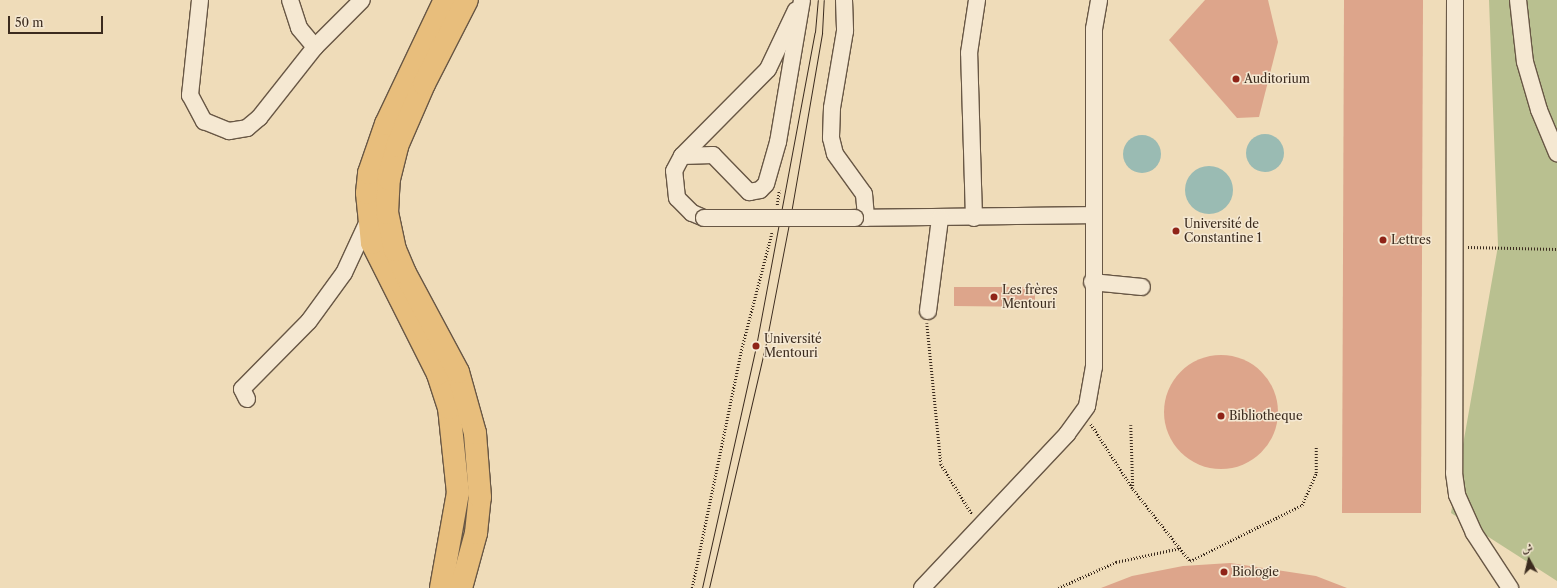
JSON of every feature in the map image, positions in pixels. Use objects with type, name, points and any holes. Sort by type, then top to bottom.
[{"type":"highway","points":[[442,588],[458,493],[449,408],[438,374],[375,250],[369,220],[367,193],[374,155],[418,52],[445,0]]},
{"type":"highway","points":[[461,588],[476,533],[480,496],[475,433],[458,372],[395,250],[387,213],[389,179],[397,146],[424,84],[467,0]]},
{"type":"highway","points":[[397,146],[428,102],[481,0]]},
{"type":"street","points":[[200,0],[190,95],[198,114],[220,130],[246,128],[259,118],[315,48],[362,0]]},
{"type":"street","points":[[290,0],[299,28],[315,48]]},
{"type":"street","points":[[682,156],[713,154],[749,192],[760,190],[766,184],[778,142],[802,0]]},
{"type":"street","points":[[802,0],[768,69],[682,156],[674,171],[674,192],[681,205],[704,218],[974,218],[1093,216]]},
{"type":"street","points":[[844,0],[845,31],[832,108],[831,138],[835,154],[864,194],[860,218]]},
{"type":"street","points":[[974,218],[970,53],[977,0]]},
{"type":"street","points":[[922,588],[1084,413],[1094,367],[1092,282],[1094,29],[1099,0]]},
{"type":"street","points":[[1455,0],[1453,247],[1454,472],[1457,495],[1474,533],[1510,588]]},
{"type":"street","points":[[1518,0],[1525,62],[1538,110],[1557,153]]},
{"type":"street","points":[[928,311],[940,218]]},
{"type":"street","points":[[246,399],[242,389],[309,321],[344,273],[369,220]]},
{"type":"street","points":[[1092,282],[1142,287]]},
{"type":"path","points":[[775,214],[780,185]]},
{"type":"path","points":[[692,588],[719,471],[742,347],[773,228]]},
{"type":"path","points":[[1453,247],[1557,249]]},
{"type":"path","points":[[928,311],[941,464],[979,525]]},
{"type":"path","points":[[1084,413],[1133,489],[1190,561],[1302,505],[1316,473],[1316,446]]},
{"type":"path","points":[[1132,425],[1133,489]]},
{"type":"path","points":[[1058,588],[1116,562],[1180,548]]},
{"type":"green space","points":[[1489,0],[1557,0],[1557,581],[1451,513],[1498,246]]},
{"type":"water","points":[[1265,134],[1275,137],[1281,143],[1284,153],[1281,163],[1275,169],[1265,172],[1255,169],[1249,163],[1246,153],[1249,143],[1255,137]]},
{"type":"water","points":[[1138,135],[1146,135],[1156,140],[1160,147],[1160,161],[1156,168],[1146,173],[1138,173],[1128,168],[1126,165],[1123,158],[1123,150],[1128,140],[1131,138]]},
{"type":"water","points":[[1204,166],[1214,166],[1226,173],[1233,185],[1233,195],[1226,207],[1214,214],[1204,214],[1196,210],[1189,203],[1185,195],[1185,185],[1189,177],[1196,170]]},
{"type":"building","name":"Auditorium","points":[[1205,0],[1268,0],[1278,42],[1259,117],[1237,118],[1169,40]]},
{"type":"building","name":"Lettres","points":[[1344,0],[1423,0],[1421,513],[1342,513]]},
{"type":"building","name":"Les frères Mentouri","points":[[954,287],[1035,287],[1035,307],[954,306]]},
{"type":"building","name":"Bibliotheque","points":[[1221,355],[1243,359],[1261,372],[1274,390],[1278,412],[1274,434],[1261,452],[1243,465],[1221,469],[1199,465],[1181,452],[1168,434],[1164,412],[1168,390],[1181,372],[1199,359]]},
{"type":"building","name":"Biologie","points":[[1230,563],[1316,576],[1347,588],[1101,588],[1132,576],[1183,566]]},
{"type":"tram line","points":[[702,588],[756,346],[815,32],[818,0]]},
{"type":"tram line","points":[[709,588],[765,348],[791,213],[822,33],[824,0]]},
{"type":"place","name":"Auditorium","points":[[1236,79]]},
{"type":"place","name":"Université de Constantine 1","points":[[1176,231]]},
{"type":"place","name":"Lettres","points":[[1383,240]]},
{"type":"place","name":"Les frères Mentouri","points":[[994,297]]},
{"type":"place","name":"Université Mentouri","points":[[756,346]]},
{"type":"place","name":"Bibliotheque","points":[[1221,416]]},
{"type":"place","name":"Biologie","points":[[1224,572]]}]
